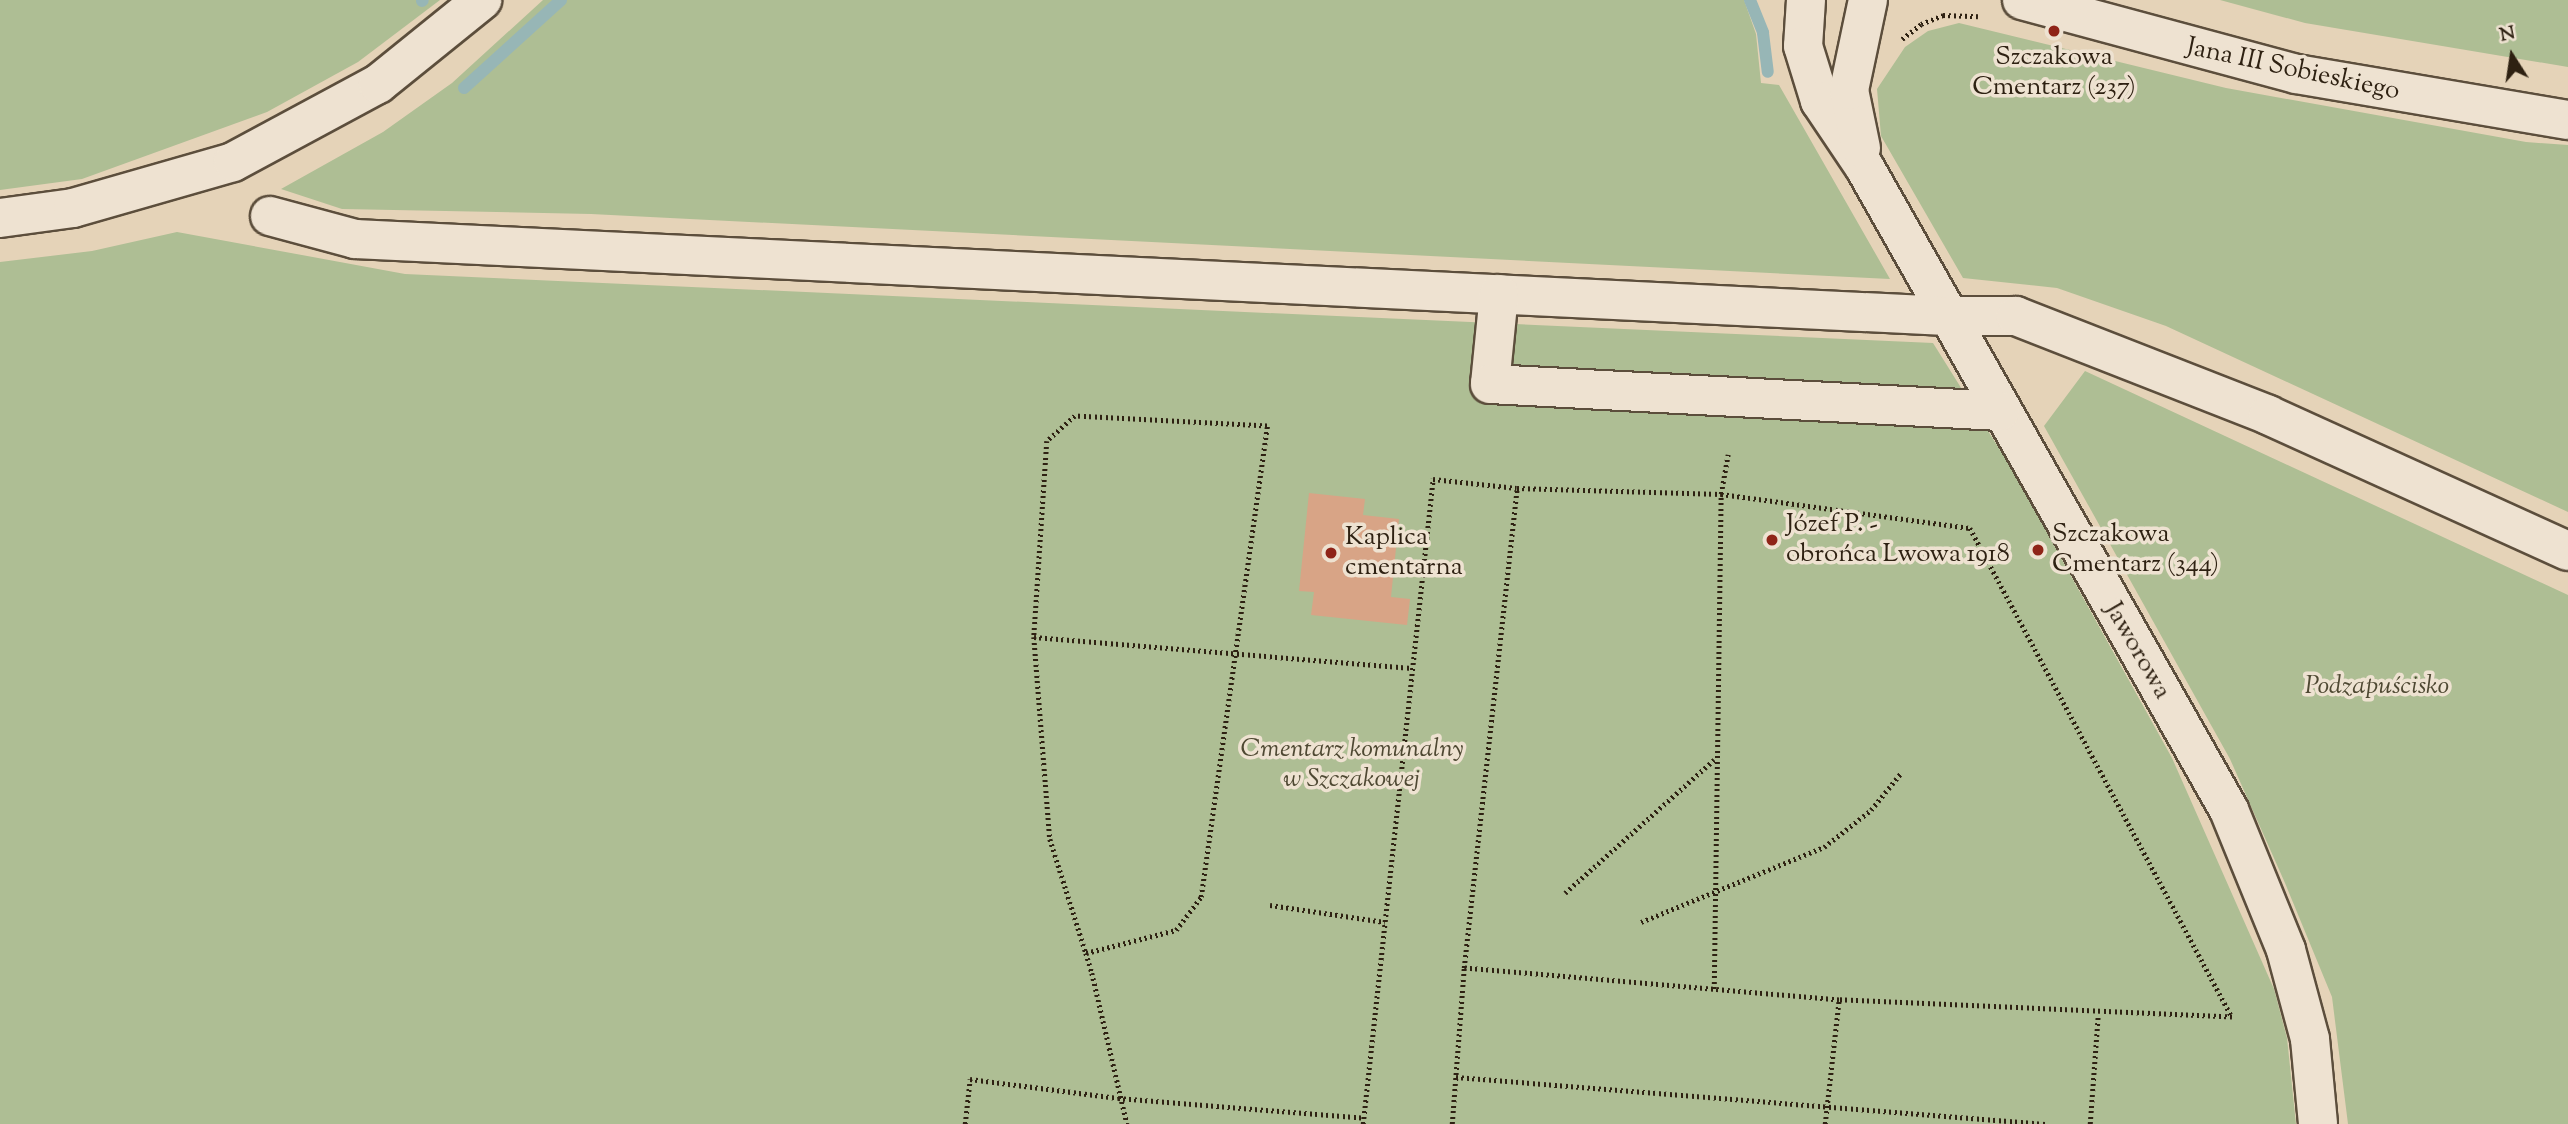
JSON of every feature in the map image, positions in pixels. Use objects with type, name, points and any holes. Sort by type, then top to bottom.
[{"type":"street","points":[[0,218],[73,208],[233,162],[378,84],[482,0]]},
{"type":"street","name":"Jaworowa","points":[[1806,0],[1803,46],[1821,101],[1865,168],[1946,316],[2229,810],[2287,950],[2310,1039],[2318,1124]]},
{"type":"street","name":"Jaworowa","points":[[1865,168],[1849,90],[1856,40],[1868,0]]},
{"type":"street","name":"Jana III Sobieskiego","points":[[2022,0],[2296,74],[2568,120]]},
{"type":"street","points":[[270,216],[355,239],[1946,316],[2016,316],[2268,415],[2568,551]]},
{"type":"street","points":[[1499,295],[1490,384],[2000,411]]},
{"type":"path","points":[[1086,953],[1176,930],[1201,897],[1267,426],[1075,416],[1047,441],[1034,637],[1050,839],[1086,953],[1118,1098],[1127,1124]]},
{"type":"path","points":[[1714,989],[1715,759],[1721,494],[1728,455]]},
{"type":"path","points":[[965,1124],[970,1079],[1118,1098],[1364,1121],[1433,479],[1517,488],[1721,494],[1970,528],[2232,1017],[2098,1015],[1839,1000],[1464,968]]},
{"type":"path","points":[[1452,1124],[1464,968],[1517,488]]},
{"type":"path","points":[[1034,637],[1412,668]]},
{"type":"path","points":[[1565,893],[1715,759]]},
{"type":"path","points":[[1641,922],[1824,847],[1871,810],[1901,774]]},
{"type":"path","points":[[1270,905],[1385,922]]},
{"type":"path","points":[[1825,1124],[1839,1000]]},
{"type":"path","points":[[2090,1124],[2098,1015]]},
{"type":"path","points":[[1456,1077],[2045,1124]]},
{"type":"green space","points":[[0,0],[440,0],[358,62],[267,112],[82,179],[0,190]]},
{"type":"green space","points":[[543,0],[1744,0],[1756,34],[1761,83],[1779,85],[1890,279],[591,214],[342,209],[281,189],[383,132],[452,83]]},
{"type":"green space","points":[[2220,0],[2568,0],[2568,67],[2305,23]]},
{"type":"green space","points":[[1959,23],[2226,88],[2526,142],[2568,145],[2568,512],[2166,326],[2057,288],[1963,278],[1881,136],[1877,89],[1905,47],[1928,31]]},
{"type":"green space","name":"Cmentarz komunalny w Szczakowej","points":[[177,232],[405,274],[1933,343],[2010,466],[2172,758],[2274,989],[2287,1038],[2296,1124],[0,1124],[0,262],[92,251]]},
{"type":"green space","name":"Podzapuścisko","points":[[2085,371],[2568,595],[2568,1124],[2348,1124],[2332,997],[2285,883],[2230,759],[2044,426]]},
{"type":"building","points":[[1309,493],[1365,499],[1363,515],[1399,519],[1391,597],[1410,599],[1407,625],[1311,615],[1314,592],[1299,591]]},
{"type":"waterway","points":[[464,88],[561,0]]},
{"type":"waterway","points":[[1750,0],[1763,33],[1768,72]]},
{"type":"place","name":"Szczakowa Cmentarz (237)","points":[[2054,31]]},
{"type":"place","name":"Józef P. - obrońca Lwowa 1918","points":[[1772,540]]},
{"type":"place","name":"Szczakowa Cmentarz (344)","points":[[2038,550]]},
{"type":"place","name":"Kaplica cmentarna","points":[[1331,553]]}]
